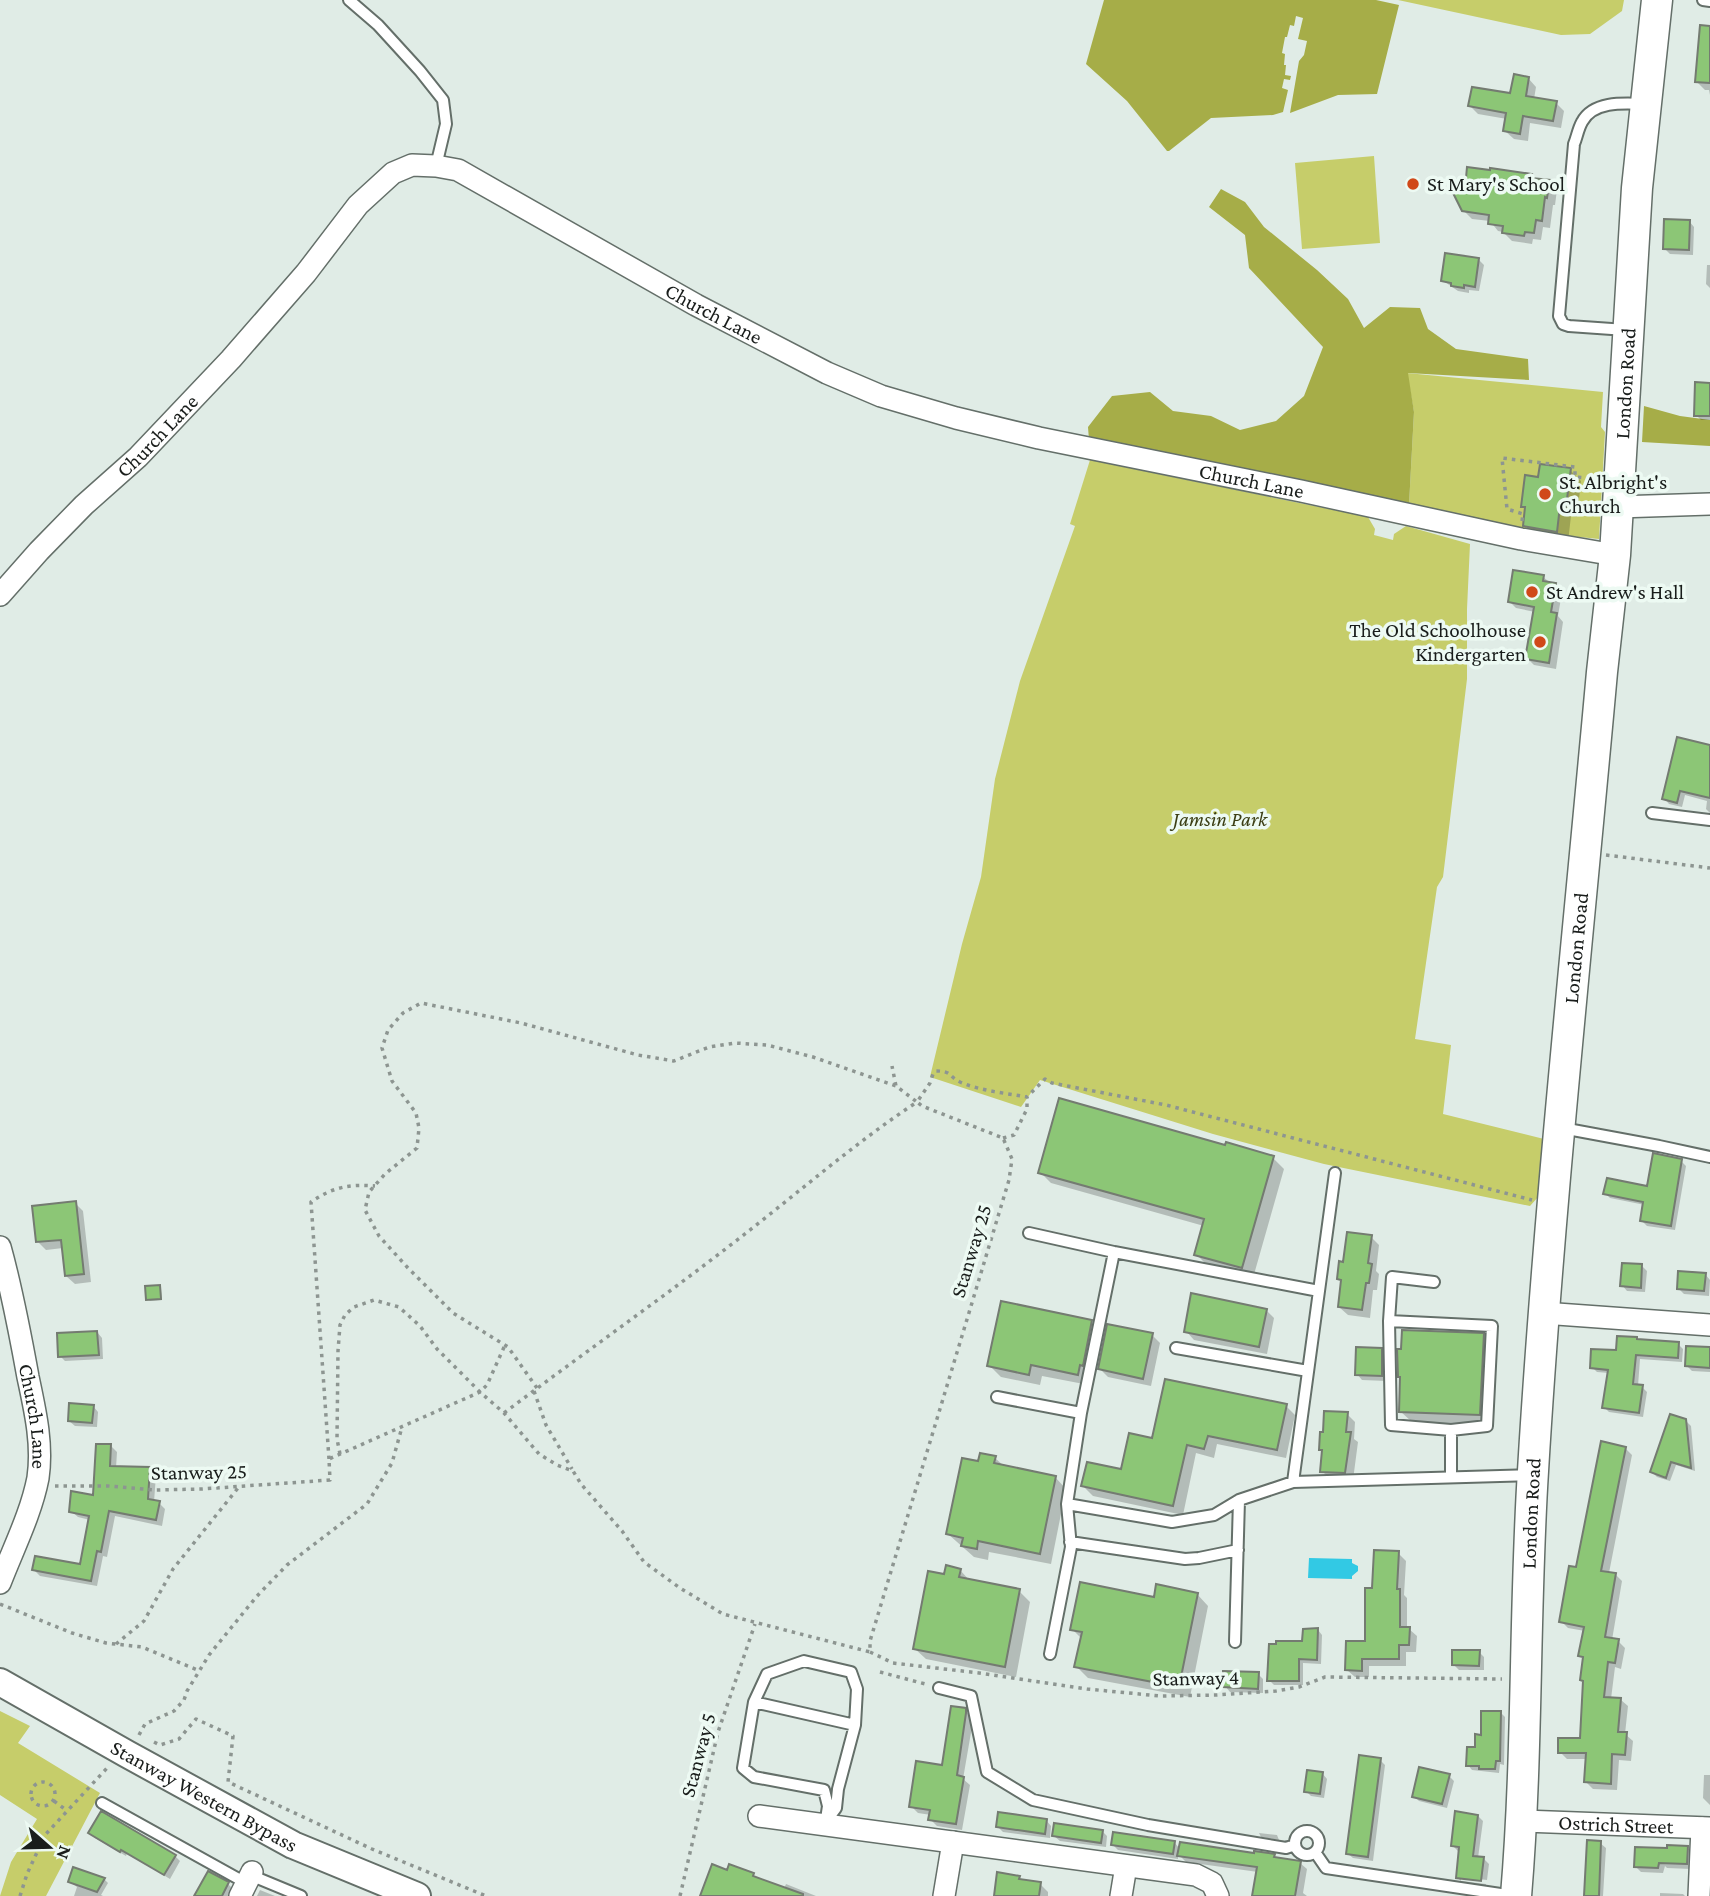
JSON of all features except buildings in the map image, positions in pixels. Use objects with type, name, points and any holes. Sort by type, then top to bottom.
[{"type":"main road","name":"London Road","points":[[1515,1896],[1522,1821],[1532,1475],[1543,1312],[1615,555],[1637,188],[1657,0]]},
{"type":"street","name":"Church Lane","points":[[0,595],[84,505],[138,457],[231,359],[306,273],[358,205],[393,173],[412,165],[458,170],[696,305],[827,373],[881,396],[1039,438],[1521,539],[1615,555]]},
{"type":"street","points":[[1618,507],[1710,504]]},
{"type":"street","name":"Church Lane","points":[[0,1247],[13,1293],[38,1427],[40,1452],[35,1485],[23,1525],[0,1583]]},
{"type":"street","points":[[1543,1312],[1710,1325]]},
{"type":"street","name":"Stanway Western Bypass","points":[[0,1682],[293,1845],[417,1896]]},
{"type":"street","points":[[759,1816],[1196,1875],[1212,1883],[1218,1896]]},
{"type":"street","name":"Ostrich Street","points":[[1522,1821],[1706,1828]]},
{"type":"street","points":[[1699,1896],[1706,1828]]},
{"type":"street","points":[[944,1896],[953,1842]]},
{"type":"street","points":[[1121,1896],[1126,1866]]},
{"type":"lane","points":[[349,0],[378,26],[443,100],[446,124],[436,166]]},
{"type":"lane","points":[[1703,0],[1710,1]]},
{"type":"lane","points":[[1629,330],[1569,326],[1563,324],[1559,316],[1574,144],[1582,121],[1592,110],[1622,103],[1647,104]]},
{"type":"lane","points":[[1651,813],[1710,820]]},
{"type":"lane","points":[[1560,1128],[1710,1157]]},
{"type":"lane","points":[[1293,1482],[1335,1173]]},
{"type":"lane","points":[[1030,1233],[1319,1291]]},
{"type":"lane","points":[[1050,1654],[1071,1547],[1067,1504],[1081,1413],[1114,1252]]},
{"type":"lane","points":[[1389,1321],[1492,1326],[1487,1426],[1451,1430],[1391,1425],[1389,1321],[1392,1278],[1434,1282]]},
{"type":"lane","points":[[1176,1348],[1308,1371]]},
{"type":"lane","points":[[997,1397],[1081,1413]]},
{"type":"lane","points":[[1451,1430],[1451,1477]]},
{"type":"lane","points":[[1067,1504],[1172,1522],[1214,1515],[1239,1500],[1293,1482],[1532,1475]]},
{"type":"lane","points":[[1235,1642],[1239,1500]]},
{"type":"lane","points":[[1070,1542],[1185,1559],[1238,1550]]},
{"type":"lane","points":[[804,1661],[851,1672],[857,1689],[855,1725],[838,1789],[836,1808],[826,1823],[828,1806],[824,1790],[754,1777],[743,1768],[754,1702],[767,1674],[804,1661]]},
{"type":"lane","points":[[939,1688],[971,1696],[987,1772],[1033,1800],[1147,1825],[1286,1847],[1295,1845]]},
{"type":"lane","points":[[754,1702],[855,1725]]},
{"type":"lane","points":[[103,1803],[247,1882],[301,1896]]},
{"type":"lane","points":[[1307,1831],[1318,1839],[1315,1852],[1311,1855],[1303,1854],[1296,1849],[1295,1841],[1300,1833],[1307,1831]]},
{"type":"lane","points":[[1315,1852],[1326,1868],[1515,1896]]},
{"type":"path","points":[[1521,539],[1522,514],[1507,509],[1502,458],[1575,467],[1575,477],[1603,480],[1619,476]]},
{"type":"path","points":[[1587,853],[1710,868]]},
{"type":"path","points":[[870,1652],[723,1614],[644,1562],[622,1531],[581,1484],[546,1425],[536,1389],[508,1346],[453,1312],[379,1236],[365,1210],[369,1192],[385,1174],[417,1147],[419,1128],[416,1114],[392,1081],[382,1048],[388,1030],[402,1013],[421,1003],[521,1023],[638,1055],[674,1061],[709,1047],[735,1043],[767,1045],[813,1057],[896,1086],[922,1106],[1003,1138],[1014,1135],[1027,1109],[1027,1097],[1045,1079],[1052,1083],[1166,1105],[1553,1206]]},
{"type":"path","points":[[892,1066],[896,1086]]},
{"type":"path","points":[[504,1413],[760,1222],[881,1126],[917,1102],[936,1071],[946,1071],[959,1081],[986,1089],[1027,1097]]},
{"type":"path","name":"Stanway 25","points":[[870,1652],[874,1628],[1009,1180],[1012,1159],[1003,1138]]},
{"type":"path","points":[[375,1186],[358,1185],[327,1191],[311,1202],[329,1459],[480,1392],[487,1385],[505,1345]]},
{"type":"path","points":[[340,1454],[337,1439],[340,1325],[345,1315],[354,1307],[373,1300],[399,1307],[420,1326],[437,1349],[504,1413],[539,1454],[556,1465],[573,1471]]},
{"type":"path","points":[[138,1737],[145,1724],[174,1711],[184,1700],[209,1656],[257,1596],[280,1573],[367,1504],[392,1463],[402,1427]]},
{"type":"path","name":"Stanway 25","points":[[35,1485],[155,1490],[238,1488],[330,1480],[329,1459]]},
{"type":"path","points":[[116,1644],[144,1621],[173,1569],[238,1488]]},
{"type":"path","points":[[0,1604],[72,1633],[116,1644],[142,1647],[200,1671]]},
{"type":"path","name":"Stanway 5","points":[[680,1896],[718,1732],[755,1624]]},
{"type":"path","name":"Stanway 4","points":[[870,1652],[893,1663],[1160,1696],[1276,1691],[1299,1687],[1325,1677],[1525,1679]]},
{"type":"path","points":[[880,1672],[939,1688]]},
{"type":"path","points":[[150,1740],[160,1745],[179,1739],[196,1718],[233,1736],[228,1782],[372,1849],[486,1896]]},
{"type":"path","points":[[20,1896],[45,1835],[109,1766]]},
{"type":"path","points":[[40,1782],[48,1783],[54,1788],[54,1800],[44,1806],[37,1804],[31,1794],[33,1787],[40,1782]]},
{"type":"path","points":[[54,1800],[66,1810]]},
{"type":"green space","points":[[1104,0],[1376,0],[1399,5],[1377,94],[1338,95],[1290,113],[1299,61],[1304,55],[1307,41],[1298,39],[1303,18],[1296,16],[1294,26],[1290,25],[1285,37],[1282,53],[1285,54],[1285,75],[1291,76],[1290,80],[1284,79],[1282,88],[1288,90],[1283,112],[1273,115],[1211,118],[1167,151],[1127,101],[1086,64]]},
{"type":"green space","points":[[1398,0],[1624,0],[1622,11],[1590,34],[1561,35]]},
{"type":"green space","points":[[1374,156],[1380,243],[1302,249],[1295,163]]},
{"type":"green space","points":[[1221,189],[1245,202],[1264,227],[1348,299],[1364,328],[1390,307],[1420,308],[1428,329],[1456,349],[1528,359],[1529,380],[1408,373],[1414,412],[1409,505],[1211,462],[1089,440],[1088,427],[1112,396],[1150,392],[1173,411],[1211,416],[1240,430],[1276,421],[1304,396],[1323,347],[1249,268],[1245,235],[1209,207]]},
{"type":"green space","points":[[1407,373],[1603,392],[1601,427],[1605,432],[1599,539],[1540,533],[1409,505],[1414,412]]},
{"type":"green space","points":[[1644,406],[1680,416],[1710,420],[1710,446],[1642,442]]},
{"type":"green space","name":"Jamsin Park","points":[[1090,460],[1368,517],[1375,529],[1374,535],[1393,540],[1394,534],[1406,526],[1470,544],[1467,679],[1443,877],[1437,887],[1415,1039],[1451,1045],[1443,1114],[1544,1139],[1539,1196],[1530,1206],[1324,1164],[1213,1134],[1040,1080],[1021,1107],[930,1077],[981,877],[995,779],[1020,681],[1075,526],[1070,524]]},
{"type":"green space","points":[[0,1711],[30,1726],[18,1743],[100,1793],[46,1896],[0,1896],[11,1862],[37,1819],[0,1795]]},
{"type":"water","points":[[1309,1558],[1352,1559],[1352,1563],[1358,1566],[1358,1571],[1352,1579],[1308,1578]]},
{"type":"place","name":"St Mary's School","points":[[1413,184]]},
{"type":"place","name":"St. Albright's Church","points":[[1545,494]]},
{"type":"place","name":"St Andrew's Hall","points":[[1532,592]]},
{"type":"place","name":"The Old Schoolhouse Kindergarten","points":[[1540,642]]}]
